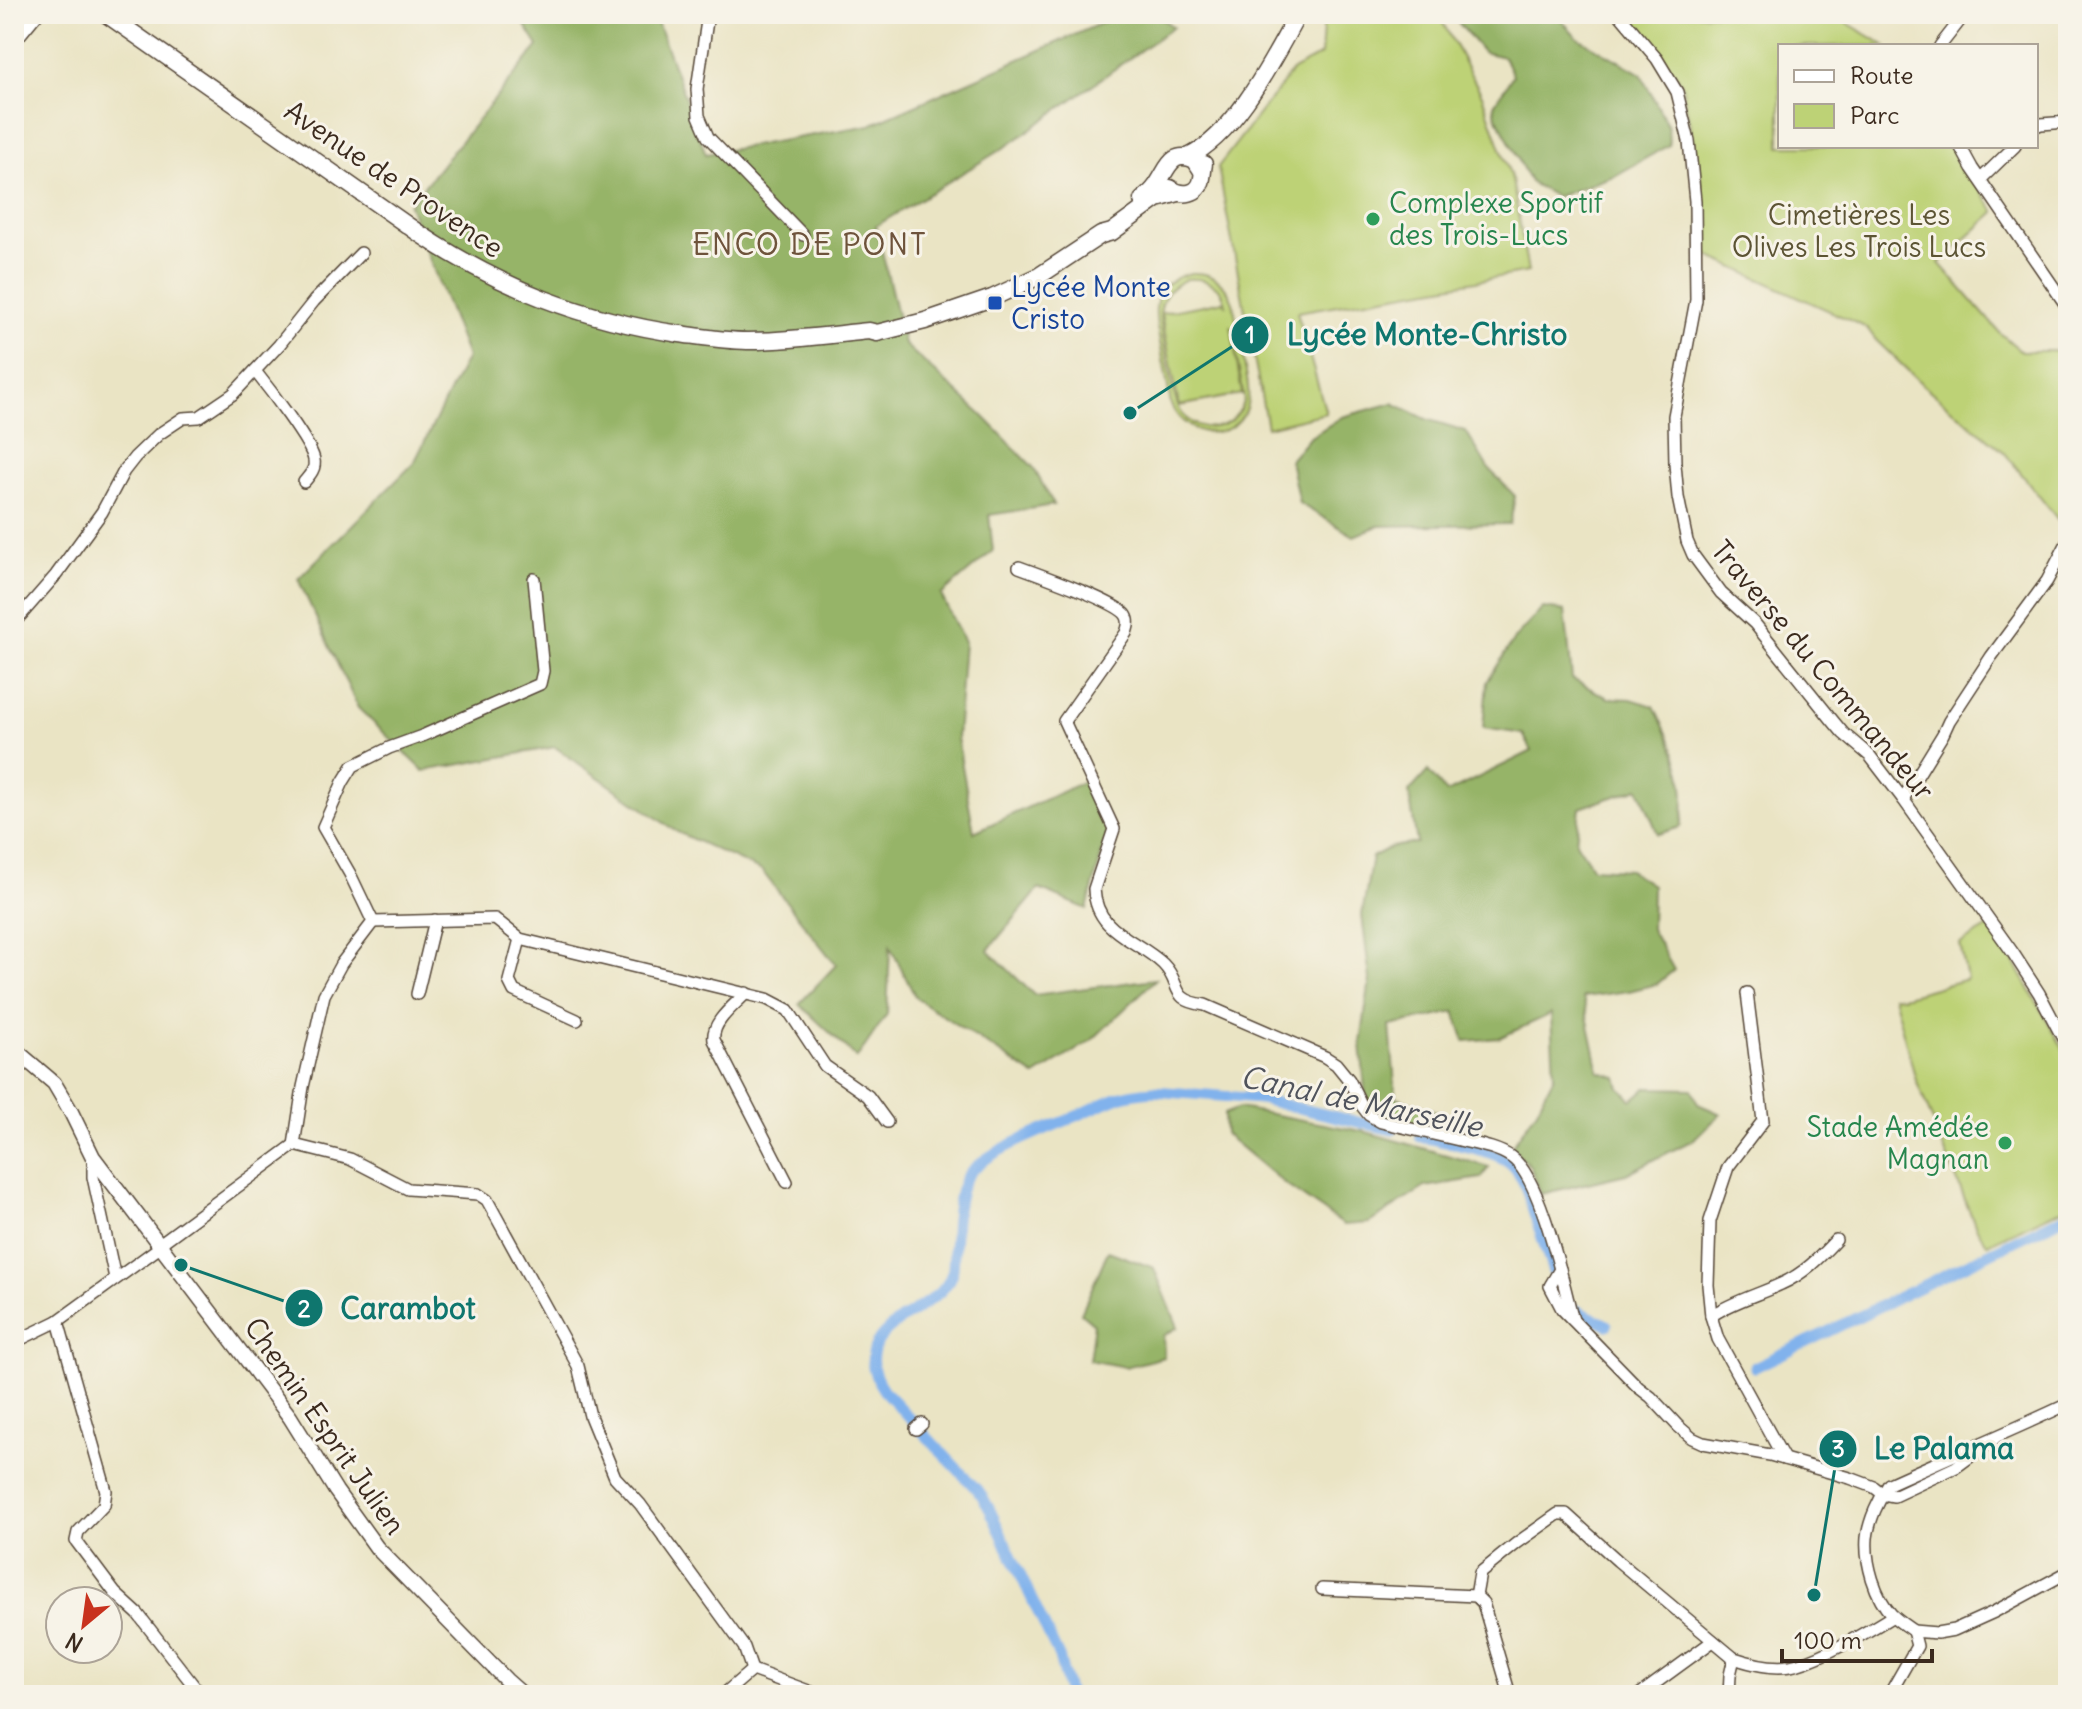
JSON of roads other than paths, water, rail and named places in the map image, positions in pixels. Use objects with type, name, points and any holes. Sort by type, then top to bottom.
[{"type":"main road","name":"Avenue de Provence","points":[[106,14],[444,250],[487,275],[551,303],[633,326],[731,340],[791,339],[869,331],[877,333],[963,310],[1039,276],[1101,235],[1154,189],[1166,171]]},
{"type":"main road","points":[[1188,157],[1216,137],[1238,113],[1298,14]]},
{"type":"main road","points":[[1202,171],[1200,165],[1182,156],[1168,165],[1167,184],[1178,193],[1189,194],[1198,188],[1202,182],[1204,159],[1216,137]]},
{"type":"main road","name":"Avenue de Provence","points":[[1101,235],[1112,232],[1157,199],[1178,193]]},
{"type":"street","points":[[14,42],[37,14]]},
{"type":"street","points":[[708,14],[697,89],[699,116],[708,137],[803,235]]},
{"type":"street","name":"Traverse du Commandeur","points":[[1619,14],[1657,59],[1677,92],[1689,141],[1695,201],[1696,300],[1674,416],[1678,497],[1693,555],[1721,593],[1755,624],[1843,733],[1870,756],[1903,799],[2013,953],[2039,993],[2068,1048]]},
{"type":"street","points":[[1941,44],[1955,17]]},
{"type":"street","points":[[2038,125],[2068,122]]},
{"type":"street","points":[[1961,148],[2068,308]]},
{"type":"street","points":[[1981,179],[2013,148]]},
{"type":"street","points":[[14,623],[56,575],[102,512],[135,457],[159,434],[183,418],[199,417],[233,394],[279,345],[314,301],[361,253]]},
{"type":"street","points":[[255,371],[314,458],[311,472],[304,482]]},
{"type":"street","points":[[1903,799],[1991,657],[2047,581],[2068,541]]},
{"type":"street","points":[[1019,567],[1113,604],[1127,615],[1129,623],[1126,633],[1064,721],[1114,829],[1094,889],[1099,913],[1113,928],[1164,965],[1180,996],[1188,1002],[1205,1005],[1336,1064],[1369,1115],[1381,1122],[1508,1154],[1520,1164],[1530,1179],[1556,1275],[1571,1312]]},
{"type":"street","points":[[373,922],[323,827],[343,782],[353,766],[377,754],[540,684],[543,671],[534,579]]},
{"type":"street","points":[[373,922],[495,919],[520,939],[777,1003],[788,1010],[825,1066],[868,1096],[887,1122]]},
{"type":"street","points":[[417,994],[435,920]]},
{"type":"street","points":[[14,1338],[23,1338],[58,1321],[294,1145],[303,1087],[324,995],[341,964],[373,922]]},
{"type":"street","points":[[520,939],[509,981],[514,991],[577,1020]]},
{"type":"street","points":[[746,993],[715,1026],[712,1034],[787,1182]]},
{"type":"street","points":[[1747,993],[1763,1121],[1728,1167],[1710,1221],[1708,1285],[1711,1316],[1718,1339],[1784,1459]]},
{"type":"street","name":"Chemin Esprit Julien","points":[[14,1049],[54,1083],[93,1157],[290,1417],[336,1491],[377,1548],[523,1695]]},
{"type":"street","points":[[294,1145],[350,1159],[408,1189],[478,1194],[487,1200],[578,1366],[590,1416],[615,1477],[640,1504],[744,1647],[752,1670]]},
{"type":"street","points":[[93,1157],[93,1177],[115,1278]]},
{"type":"street","points":[[1711,1316],[1725,1306],[1784,1283],[1811,1266],[1836,1240]]},
{"type":"street","points":[[1556,1275],[1550,1286],[1557,1302],[1571,1312],[1638,1387],[1692,1438],[1850,1478],[1883,1494]]},
{"type":"street","points":[[58,1321],[106,1491],[104,1505],[78,1532],[76,1541],[115,1593],[138,1614],[201,1695]]},
{"type":"street","points":[[2068,1404],[1889,1484],[1867,1536],[1869,1570],[1880,1598],[1893,1616],[1913,1631],[1937,1633],[1954,1630],[2068,1572]]},
{"type":"street","points":[[1476,1596],[1480,1573],[1558,1514],[1566,1514],[1734,1658],[1753,1664],[1773,1667],[1808,1661],[1893,1616]]},
{"type":"street","points":[[1322,1589],[1476,1596],[1483,1603],[1510,1695]]},
{"type":"street","points":[[1889,1695],[1917,1646],[1913,1631]]},
{"type":"street","points":[[1639,1695],[1713,1641]]},
{"type":"street","points":[[1729,1695],[1734,1658]]},
{"type":"street","points":[[723,1695],[752,1670]]},
{"type":"street","points":[[752,1670],[819,1695]]},
{"type":"waterway","name":"Canal de Marseille","points":[[1069,1695],[1059,1657],[981,1494],[884,1391],[874,1372],[873,1356],[877,1343],[887,1331],[941,1291],[949,1281],[953,1269],[957,1209],[966,1178],[985,1159],[1014,1143],[1116,1098],[1153,1091],[1260,1099],[1392,1130]]},
{"type":"waterway","name":"Canal de Marseille","points":[[1420,1137],[1481,1150],[1514,1167],[1527,1191],[1561,1297],[1568,1306],[1607,1325]]},
{"type":"waterway","name":"Canal de Marseille","points":[[1755,1367],[2068,1215]]},
{"type":"place","name":"Complexe Sportif des Trois-Lucs","points":[[1373,219]]},
{"type":"place","name":"Lycée Monte Cristo","points":[[995,303]]},
{"type":"place","name":"Lycée Monte-Christo","points":[[1130,413]]},
{"type":"place","name":"Stade Amédée Magnan","points":[[2005,1143]]},
{"type":"place","name":"Carambot","points":[[181,1265]]},
{"type":"place","name":"Le Palama","points":[[1814,1595]]},
{"type":"district","name":"ENCO DE PONT","points":[[810,245]]},
{"type":"park label","name":"Cimetières Les Olives Les Trois Lucs","points":[[1859,231]]}]
